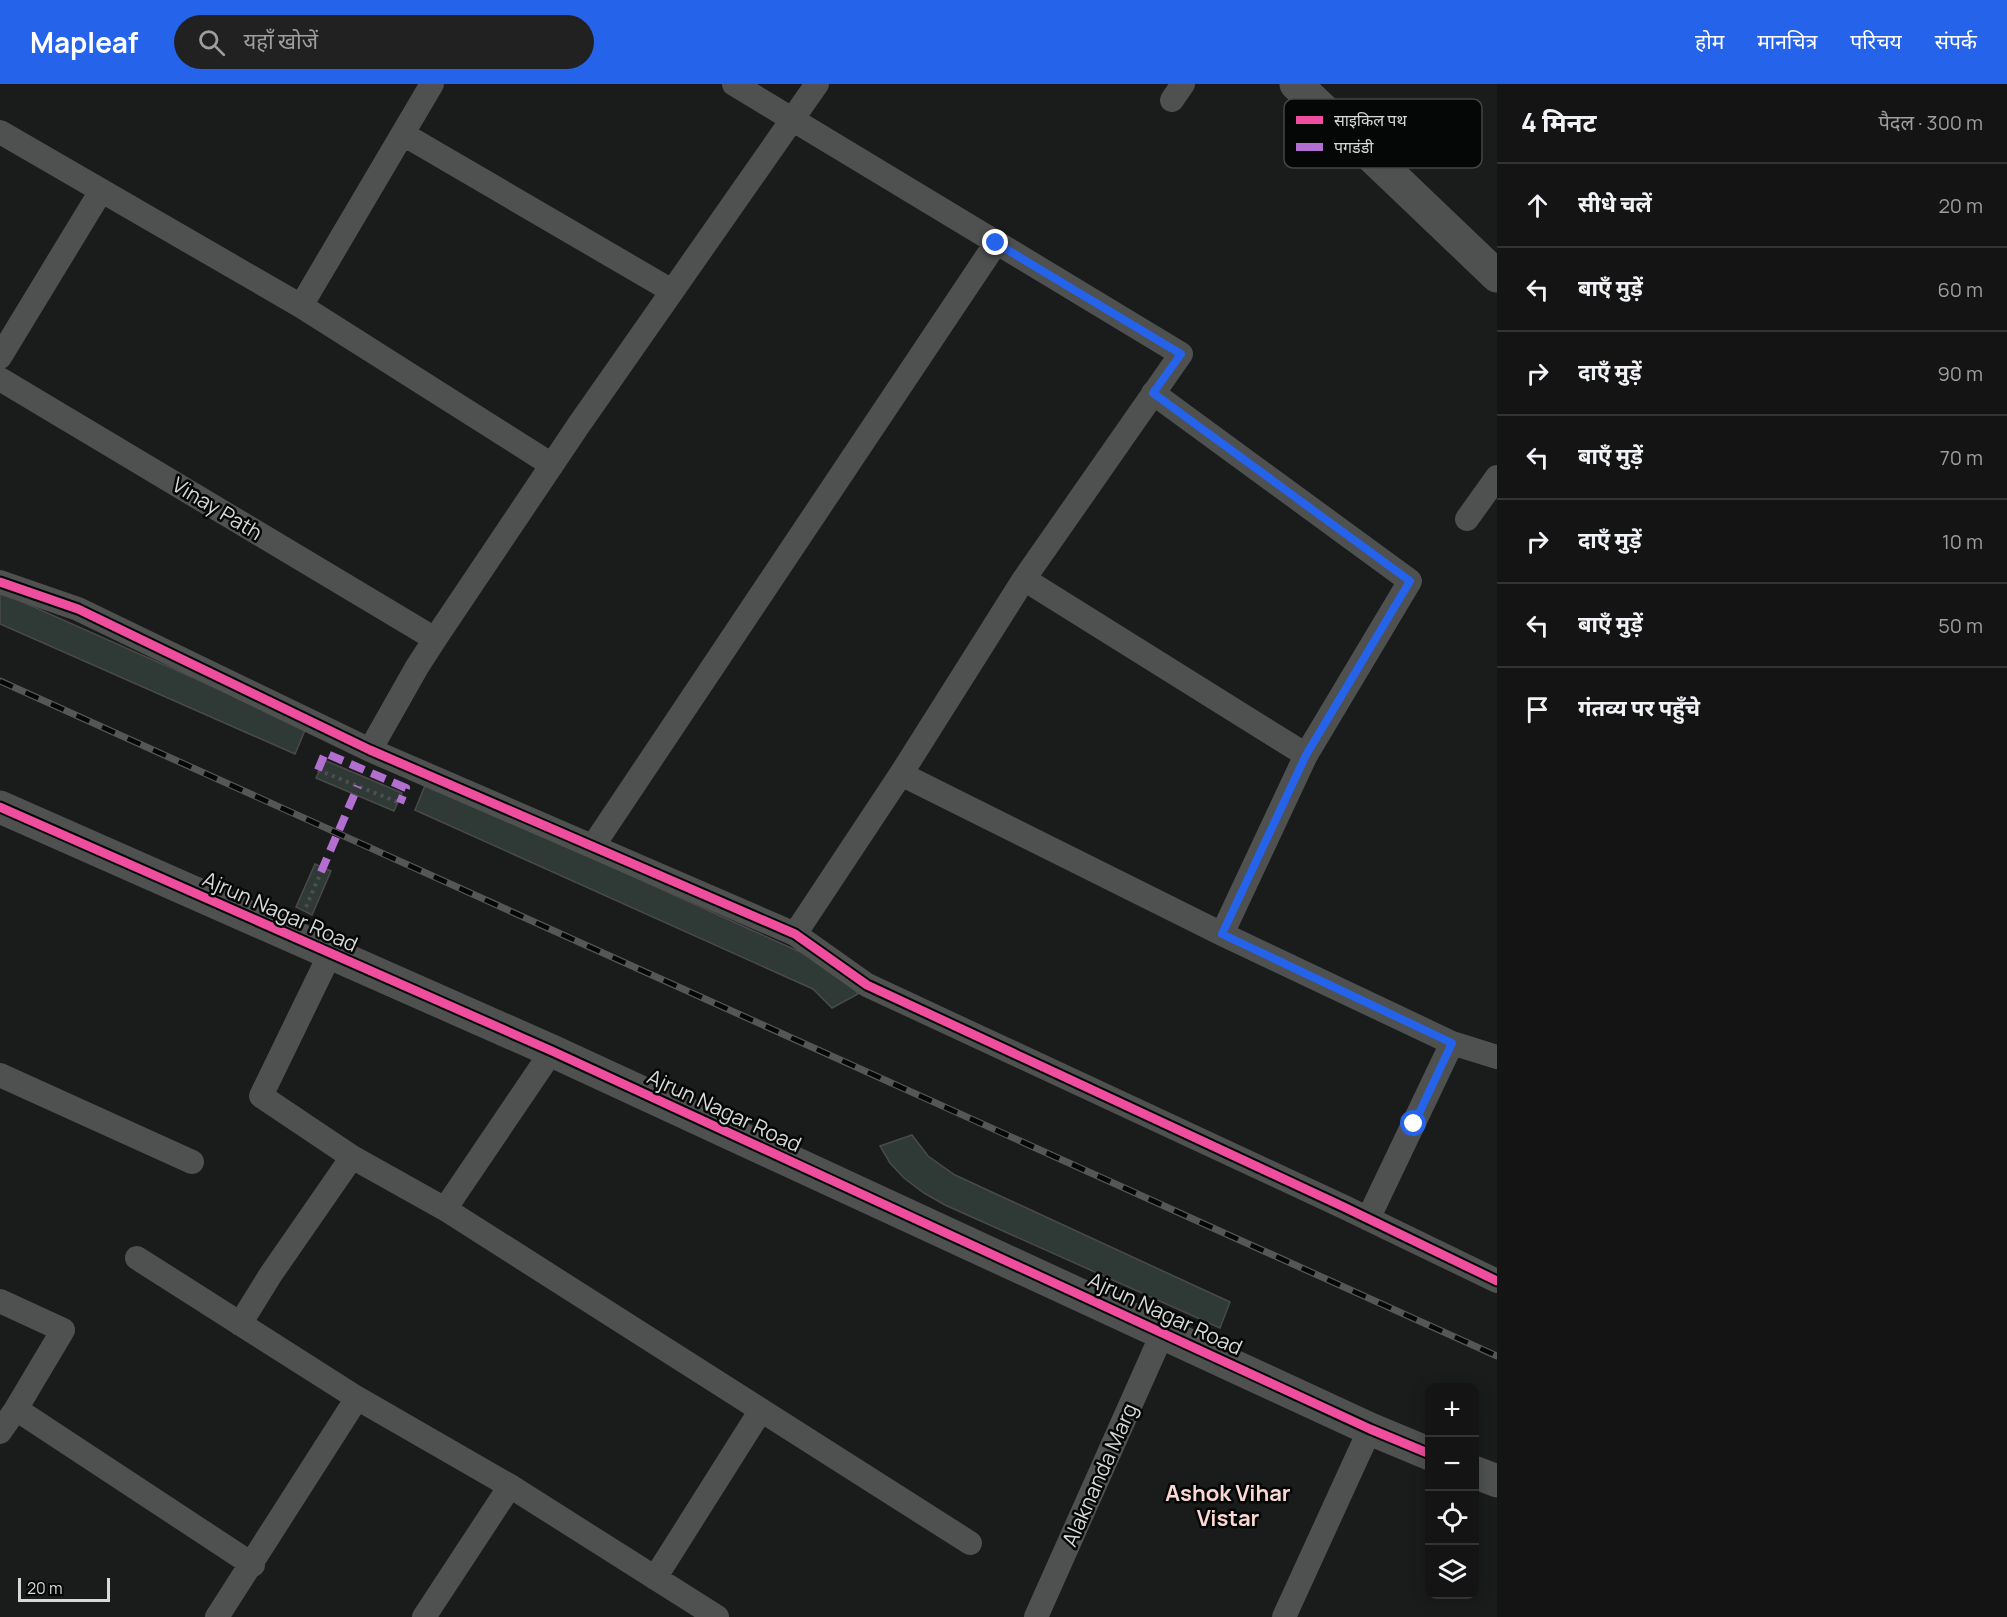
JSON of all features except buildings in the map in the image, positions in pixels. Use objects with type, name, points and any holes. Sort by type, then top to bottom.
[{"type":"street","points":[[301,306],[432,84]]},
{"type":"street","points":[[734,84],[1181,354],[1024,579],[901,774],[795,934]]},
{"type":"street","points":[[370,750],[435,639],[552,465],[816,84]]},
{"type":"street","points":[[0,132],[301,306],[552,465]]},
{"type":"street","points":[[403,134],[672,291]]},
{"type":"street","points":[[1390,168],[1497,276]]},
{"type":"street","points":[[0,357],[101,191]]},
{"type":"street","points":[[593,846],[996,243]]},
{"type":"street","name":"Vinay Path","points":[[0,379],[435,639]]},
{"type":"street","points":[[1153,393],[1410,581],[1306,755],[1222,934]]},
{"type":"street","points":[[1467,519],[1497,477]]},
{"type":"street","points":[[1024,579],[1306,755]]},
{"type":"street","points":[[0,582],[78,609],[370,750],[795,934],[867,985],[1497,1281]]},
{"type":"street","points":[[901,774],[1222,934],[1452,1043],[1497,1057]]},
{"type":"street","name":"Ajrun Nagar Road","points":[[0,807],[552,1051],[1370,1429],[1425,1452]]},
{"type":"street","points":[[330,954],[261,1096],[352,1157],[445,1209],[970,1543]]},
{"type":"street","points":[[1368,1219],[1452,1043]]},
{"type":"street","points":[[445,1209],[552,1051]]},
{"type":"street","points":[[0,1075],[192,1162]]},
{"type":"street","points":[[240,1324],[352,1157]]},
{"type":"street","points":[[137,1258],[357,1398],[510,1486],[717,1617]]},
{"type":"street","points":[[0,1301],[63,1330],[0,1432]]},
{"type":"street","name":"Alaknanda Marg","points":[[1036,1617],[1163,1332]]},
{"type":"street","points":[[217,1617],[357,1398]]},
{"type":"street","points":[[16,1409],[252,1565]]},
{"type":"street","points":[[655,1578],[761,1410]]},
{"type":"street","points":[[1284,1617],[1370,1429]]},
{"type":"street","points":[[1479,1474],[1497,1481]]},
{"type":"street","points":[[424,1617],[510,1486]]},
{"type":"path","points":[[318,770],[400,803]]},
{"type":"railway","points":[[0,681],[1497,1356]]},
{"type":"marked path","points":[[318,770],[325,753],[406,788],[400,803]]},
{"type":"marked path","points":[[321,872],[358,786]]},
{"type":"cycle path","points":[[0,582],[78,609],[370,750],[795,934],[867,985],[1344,1207],[1497,1281]]},
{"type":"cycle path","points":[[0,807],[552,1051],[1370,1429],[1425,1452]]},
{"type":"district","name":"Ashok Vihar Vistar","points":[[1228,1506]]},
{"type":"route","points":[[996,243],[1181,354],[1153,393],[1410,581],[1306,755],[1222,934],[1419,1025],[1452,1043],[1414,1124]]}]
